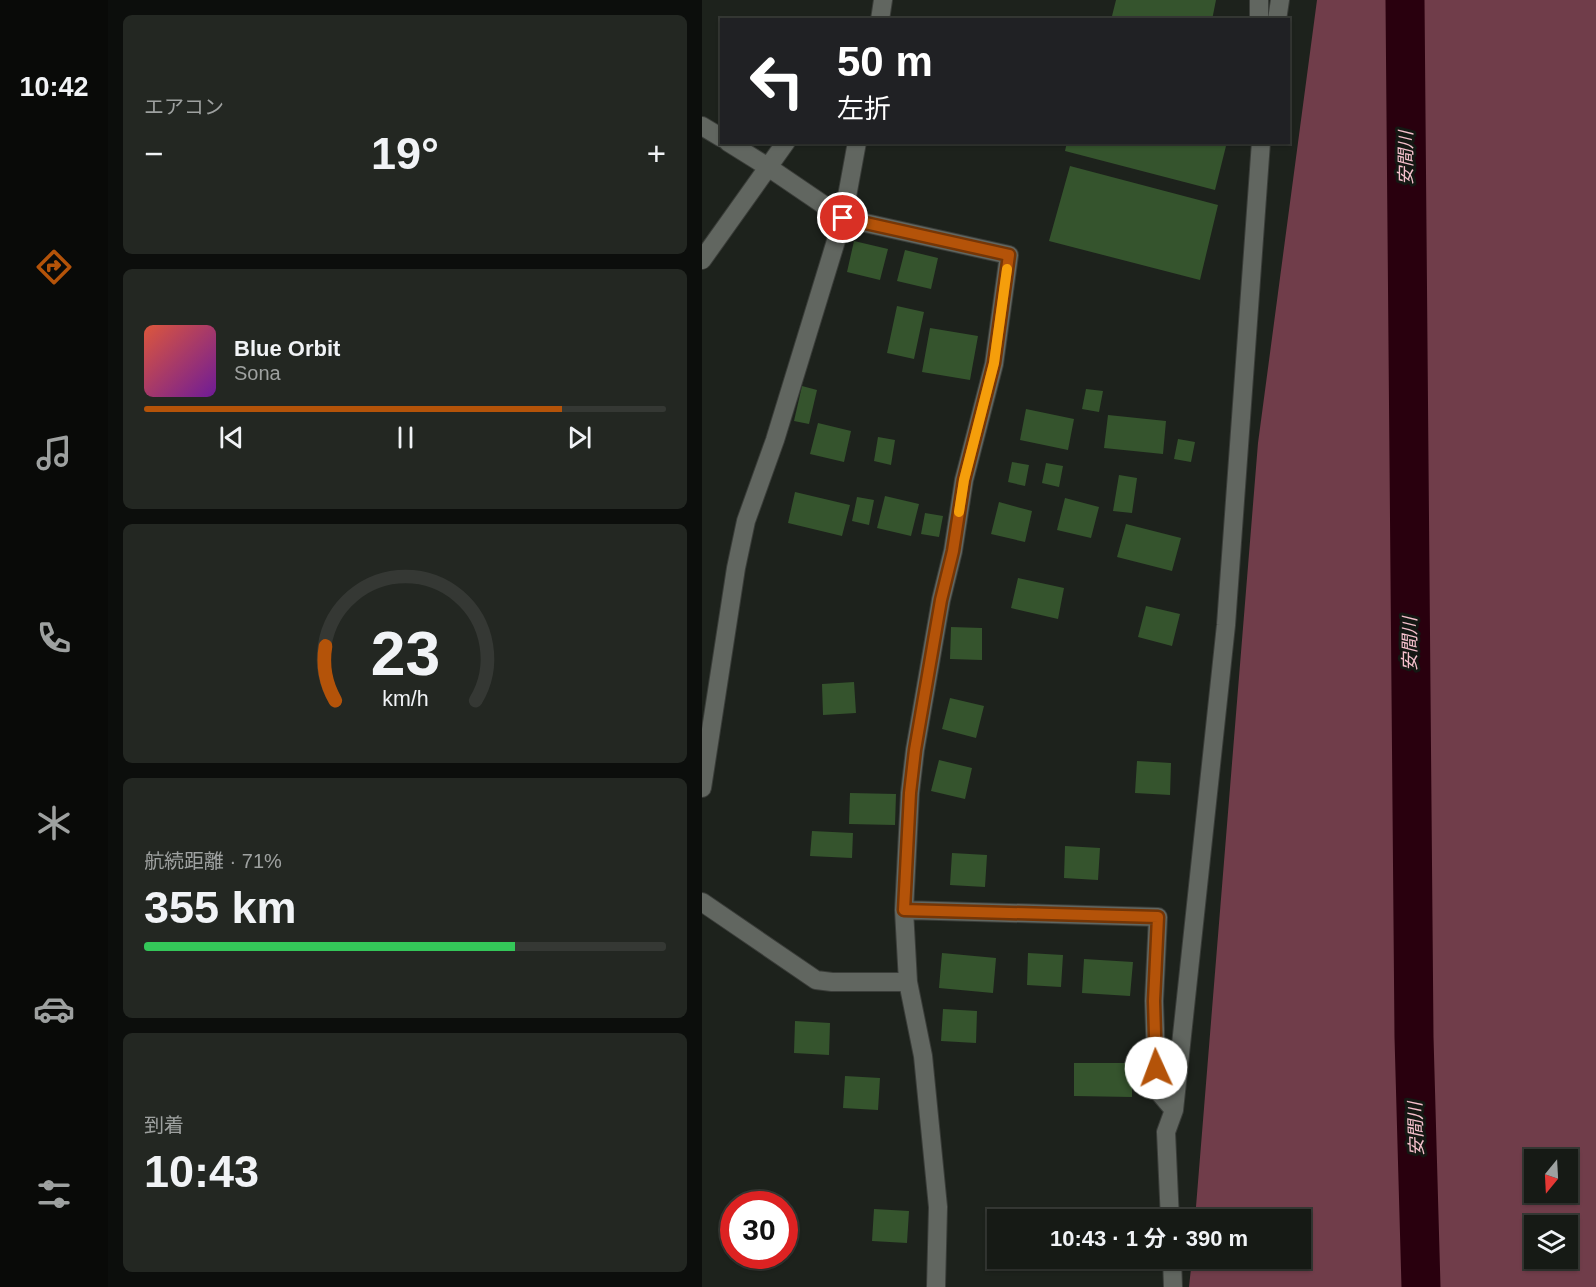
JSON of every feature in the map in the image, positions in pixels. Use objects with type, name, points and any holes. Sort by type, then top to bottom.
[{"type":"street","points":[[1259,18],[1260,0]]},
{"type":"street","points":[[1277,18],[1280,0]]},
{"type":"street","points":[[702,126],[720,137]]},
{"type":"street","points":[[731,144],[843,218],[1009,255],[994,363],[964,480],[953,551],[941,600],[915,750],[910,793],[904,910],[908,982],[923,1056],[938,1207],[936,1287]]},
{"type":"street","points":[[702,260],[785,144]]},
{"type":"street","points":[[702,788],[736,568],[746,521],[775,440],[843,218],[857,144]]},
{"type":"street","points":[[1170,1209],[1166,1132],[1174,1110],[1226,625],[1261,144]]},
{"type":"street","points":[[702,902],[816,980],[908,982]]},
{"type":"street","points":[[904,910],[1158,917],[1154,1001],[1157,1090],[1174,1110]]},
{"type":"street","points":[[1172,1269],[1173,1287]]},
{"type":"shaded area","points":[[1317,0],[1596,0],[1596,1287],[1189,1287],[1191,1269],[1311,1269],[1311,1209],[1196,1209],[1258,443]]},
{"type":"building","points":[[1116,0],[1216,0],[1212,18],[1112,18]]},
{"type":"building","points":[[1067,144],[1226,144],[1215,190],[1065,151]]},
{"type":"building","points":[[1070,166],[1218,205],[1200,280],[1049,241]]},
{"type":"building","points":[[854,241],[888,249],[880,280],[847,272]]},
{"type":"building","points":[[905,250],[938,258],[931,289],[897,281]]},
{"type":"building","points":[[897,306],[924,312],[914,359],[887,353]]},
{"type":"building","points":[[930,328],[978,336],[970,380],[922,372]]},
{"type":"building","points":[[802,386],[817,390],[809,424],[794,421]]},
{"type":"building","points":[[1086,389],[1103,391],[1099,412],[1082,409]]},
{"type":"building","points":[[1026,409],[1074,419],[1068,450],[1020,440]]},
{"type":"building","points":[[1108,415],[1166,421],[1163,454],[1104,448]]},
{"type":"building","points":[[818,423],[851,431],[844,462],[810,454]]},
{"type":"building","points":[[878,437],[895,440],[891,465],[874,461]]},
{"type":"building","points":[[1178,439],[1195,442],[1191,462],[1174,459]]},
{"type":"building","points":[[1012,462],[1029,465],[1025,486],[1008,482]]},
{"type":"building","points":[[1046,463],[1063,466],[1059,487],[1042,483]]},
{"type":"building","points":[[1119,475],[1137,478],[1132,513],[1113,511]]},
{"type":"building","points":[[795,492],[850,505],[842,536],[788,523]]},
{"type":"building","points":[[885,496],[919,504],[911,536],[877,528]]},
{"type":"building","points":[[857,497],[874,500],[869,525],[852,521]]},
{"type":"building","points":[[1065,498],[1099,507],[1091,538],[1057,530]]},
{"type":"building","points":[[999,502],[1032,511],[1025,542],[991,534]]},
{"type":"building","points":[[925,513],[943,516],[939,537],[921,534]]},
{"type":"building","points":[[1126,524],[1181,538],[1172,571],[1117,557]]},
{"type":"building","points":[[1018,578],[1064,588],[1058,619],[1011,608]]},
{"type":"building","points":[[1146,606],[1180,614],[1172,646],[1138,637]]},
{"type":"building","points":[[951,627],[982,628],[982,660],[950,659]]},
{"type":"building","points":[[854,682],[856,713],[823,715],[822,684]]},
{"type":"building","points":[[950,698],[984,706],[976,738],[942,729]]},
{"type":"building","points":[[939,760],[972,768],[965,799],[931,791]]},
{"type":"building","points":[[1137,761],[1171,763],[1170,795],[1135,793]]},
{"type":"building","points":[[850,793],[896,794],[895,825],[849,824]]},
{"type":"building","points":[[812,831],[853,833],[852,858],[810,856]]},
{"type":"building","points":[[1065,846],[1100,848],[1098,880],[1064,878]]},
{"type":"building","points":[[952,853],[987,855],[985,887],[950,885]]},
{"type":"building","points":[[942,953],[996,958],[993,993],[939,988]]},
{"type":"building","points":[[1028,953],[1063,955],[1061,987],[1027,985]]},
{"type":"building","points":[[1084,959],[1133,962],[1130,996],[1082,993]]},
{"type":"building","points":[[943,1009],[977,1011],[976,1043],[941,1041]]},
{"type":"building","points":[[795,1021],[830,1023],[829,1055],[794,1053]]},
{"type":"building","points":[[1074,1063],[1132,1063],[1132,1097],[1074,1096]]},
{"type":"building","points":[[845,1076],[880,1078],[878,1110],[843,1108]]},
{"type":"building","points":[[874,1209],[909,1211],[907,1243],[872,1241]]},
{"type":"waterway","name":"安間川","points":[[1405,0],[1414,1037],[1421,1287]]},
{"type":"slow traffic","points":[[959,512],[964,480],[994,363],[1007,269]]},
{"type":"route","points":[[843,218],[1009,255],[994,363],[964,480],[953,551],[941,600],[915,750],[910,793],[904,910],[1158,917],[1154,1001],[1156,1068]]}]
